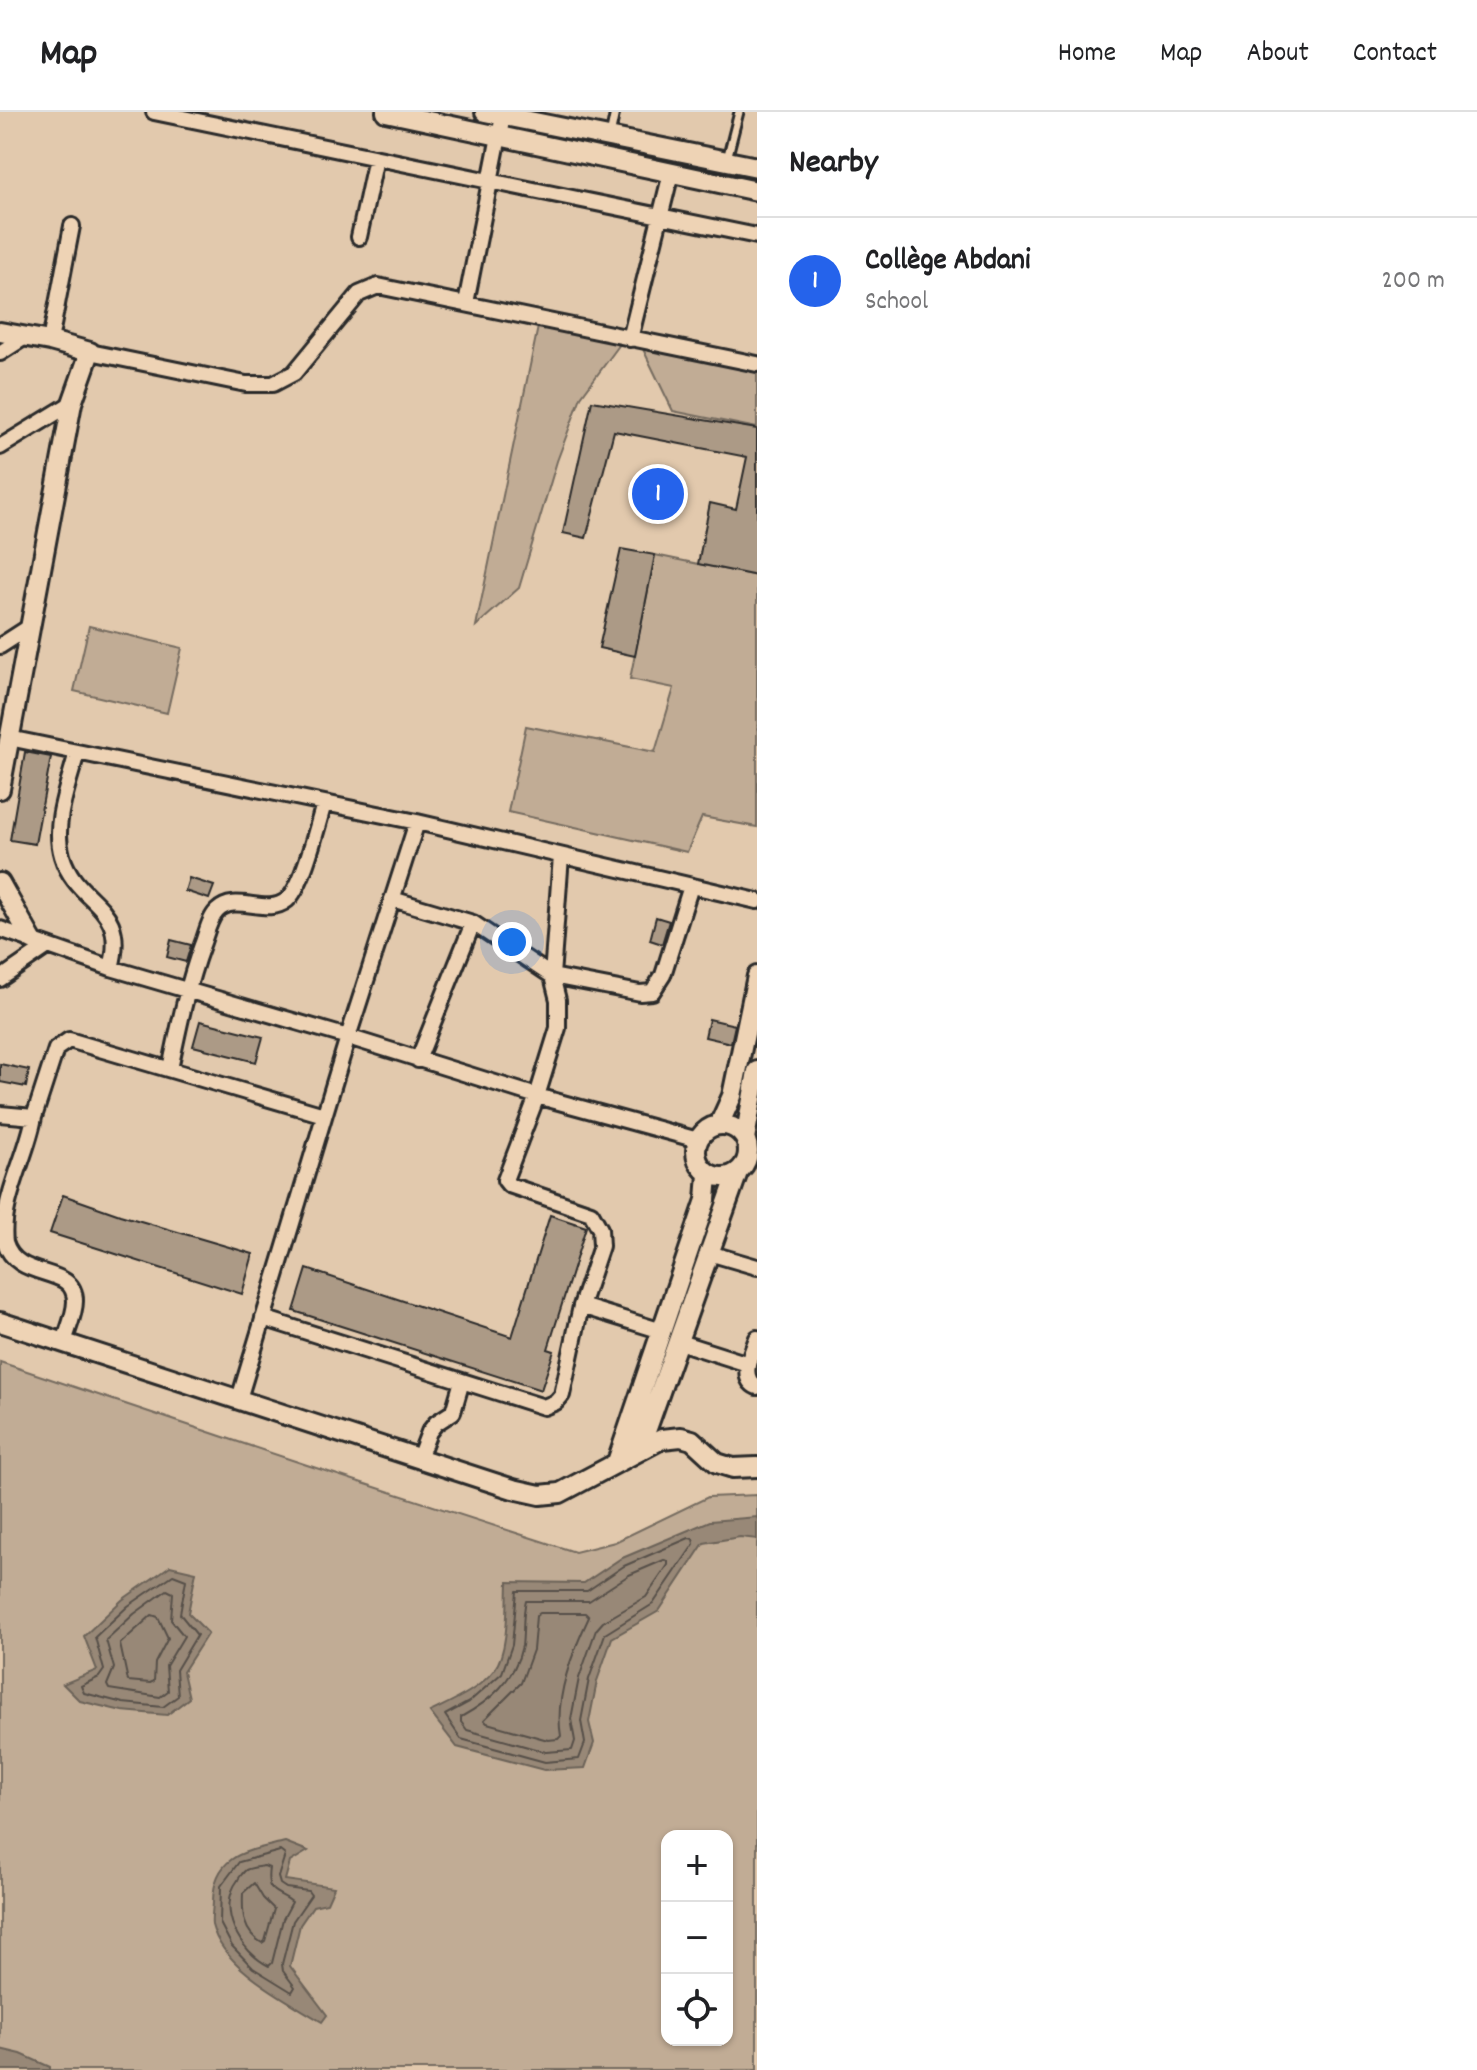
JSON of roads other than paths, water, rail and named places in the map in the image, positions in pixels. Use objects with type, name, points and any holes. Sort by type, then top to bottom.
[{"type":"street","points":[[154,112],[757,236]]},
{"type":"street","points":[[386,112],[439,117],[500,137],[757,191]]},
{"type":"street","points":[[466,303],[500,137],[494,114],[757,167]]},
{"type":"street","points":[[359,237],[376,158]]},
{"type":"street","points":[[630,339],[671,173]]},
{"type":"street","points":[[50,341],[72,226]]},
{"type":"street","points":[[0,332],[261,386],[273,384],[294,373],[349,303],[378,286],[757,364]]},
{"type":"street","points":[[0,353],[25,337]]},
{"type":"street","points":[[0,789],[9,738],[7,715],[31,626],[72,403],[90,352]]},
{"type":"street","points":[[0,447],[72,403]]},
{"type":"street","points":[[0,646],[31,626]]},
{"type":"street","points":[[9,738],[417,822],[757,901]]},
{"type":"street","points":[[77,752],[62,809],[59,836],[62,857],[78,883],[106,914],[114,928],[117,947],[111,968]]},
{"type":"street","points":[[170,1069],[186,991],[216,912],[228,905],[265,907],[288,900],[304,868],[324,804]]},
{"type":"street","points":[[239,1399],[348,1037],[417,822]]},
{"type":"street","points":[[263,1318],[544,1407],[556,1402],[562,1395],[581,1306],[602,1237],[591,1213],[509,1185],[505,1180],[537,1096],[558,1028],[558,1000],[552,976],[561,856]]},
{"type":"street","points":[[0,883],[40,943]]},
{"type":"street","points":[[392,899],[473,923],[552,976],[640,993],[652,992],[663,975],[691,886]]},
{"type":"street","points":[[418,1060],[473,923]]},
{"type":"street","points":[[0,929],[186,991],[537,1096],[698,1140]]},
{"type":"street","points":[[0,979],[40,943]]},
{"type":"street","points":[[719,1125],[732,1096],[757,976]]},
{"type":"street","points":[[64,1342],[73,1313],[73,1289],[68,1281],[27,1268],[14,1258],[5,1240],[4,1217],[9,1186],[24,1154],[56,1049],[69,1040],[324,1115]]},
{"type":"street","points":[[639,1451],[738,1172],[747,1157],[757,1071]]},
{"type":"street","points":[[0,1114],[34,1117]]},
{"type":"street","points":[[617,1462],[706,1200],[708,1174],[697,1158],[698,1140],[703,1132],[719,1125],[735,1128],[750,1145]]},
{"type":"street","points":[[708,1174],[722,1178],[738,1172]]},
{"type":"street","points":[[709,1253],[757,1267]]},
{"type":"street","points":[[581,1306],[662,1331]]},
{"type":"street","points":[[0,1322],[540,1495],[560,1493],[662,1439],[681,1437],[692,1440],[717,1463],[733,1468],[757,1467]]},
{"type":"street","points":[[757,1338],[747,1375],[749,1383],[757,1387]]},
{"type":"street","points":[[679,1342],[748,1364]]},
{"type":"street","points":[[419,1458],[429,1432],[436,1423],[453,1412],[462,1381]]},
{"type":"lane","points":[[610,136],[615,112]]},
{"type":"lane","points":[[727,161],[739,112]]},
{"type":"water","points":[[757,1517],[757,1539],[740,1537],[704,1543],[659,1611],[612,1638],[597,1681],[589,1722],[594,1743],[585,1768],[544,1770],[457,1747],[430,1712],[473,1689],[488,1677],[499,1662],[505,1640],[508,1582],[584,1583],[620,1559],[710,1521]]},
{"type":"water","points":[[170,1566],[196,1572],[188,1613],[208,1633],[183,1672],[189,1698],[167,1715],[122,1711],[80,1701],[63,1684],[97,1670],[84,1636],[122,1600]]},
{"type":"water","points":[[285,1842],[308,1851],[290,1862],[285,1880],[334,1887],[327,1903],[313,1906],[300,1925],[290,1966],[327,2015],[322,2022],[242,1969],[218,1941],[212,1925],[215,1885],[226,1864],[246,1852]]},
{"type":"water","points":[[0,2049],[21,2054],[50,2067],[50,2070],[0,2070]]},
{"type":"place","name":"Collège Abdani","points":[[658,494]]}]
